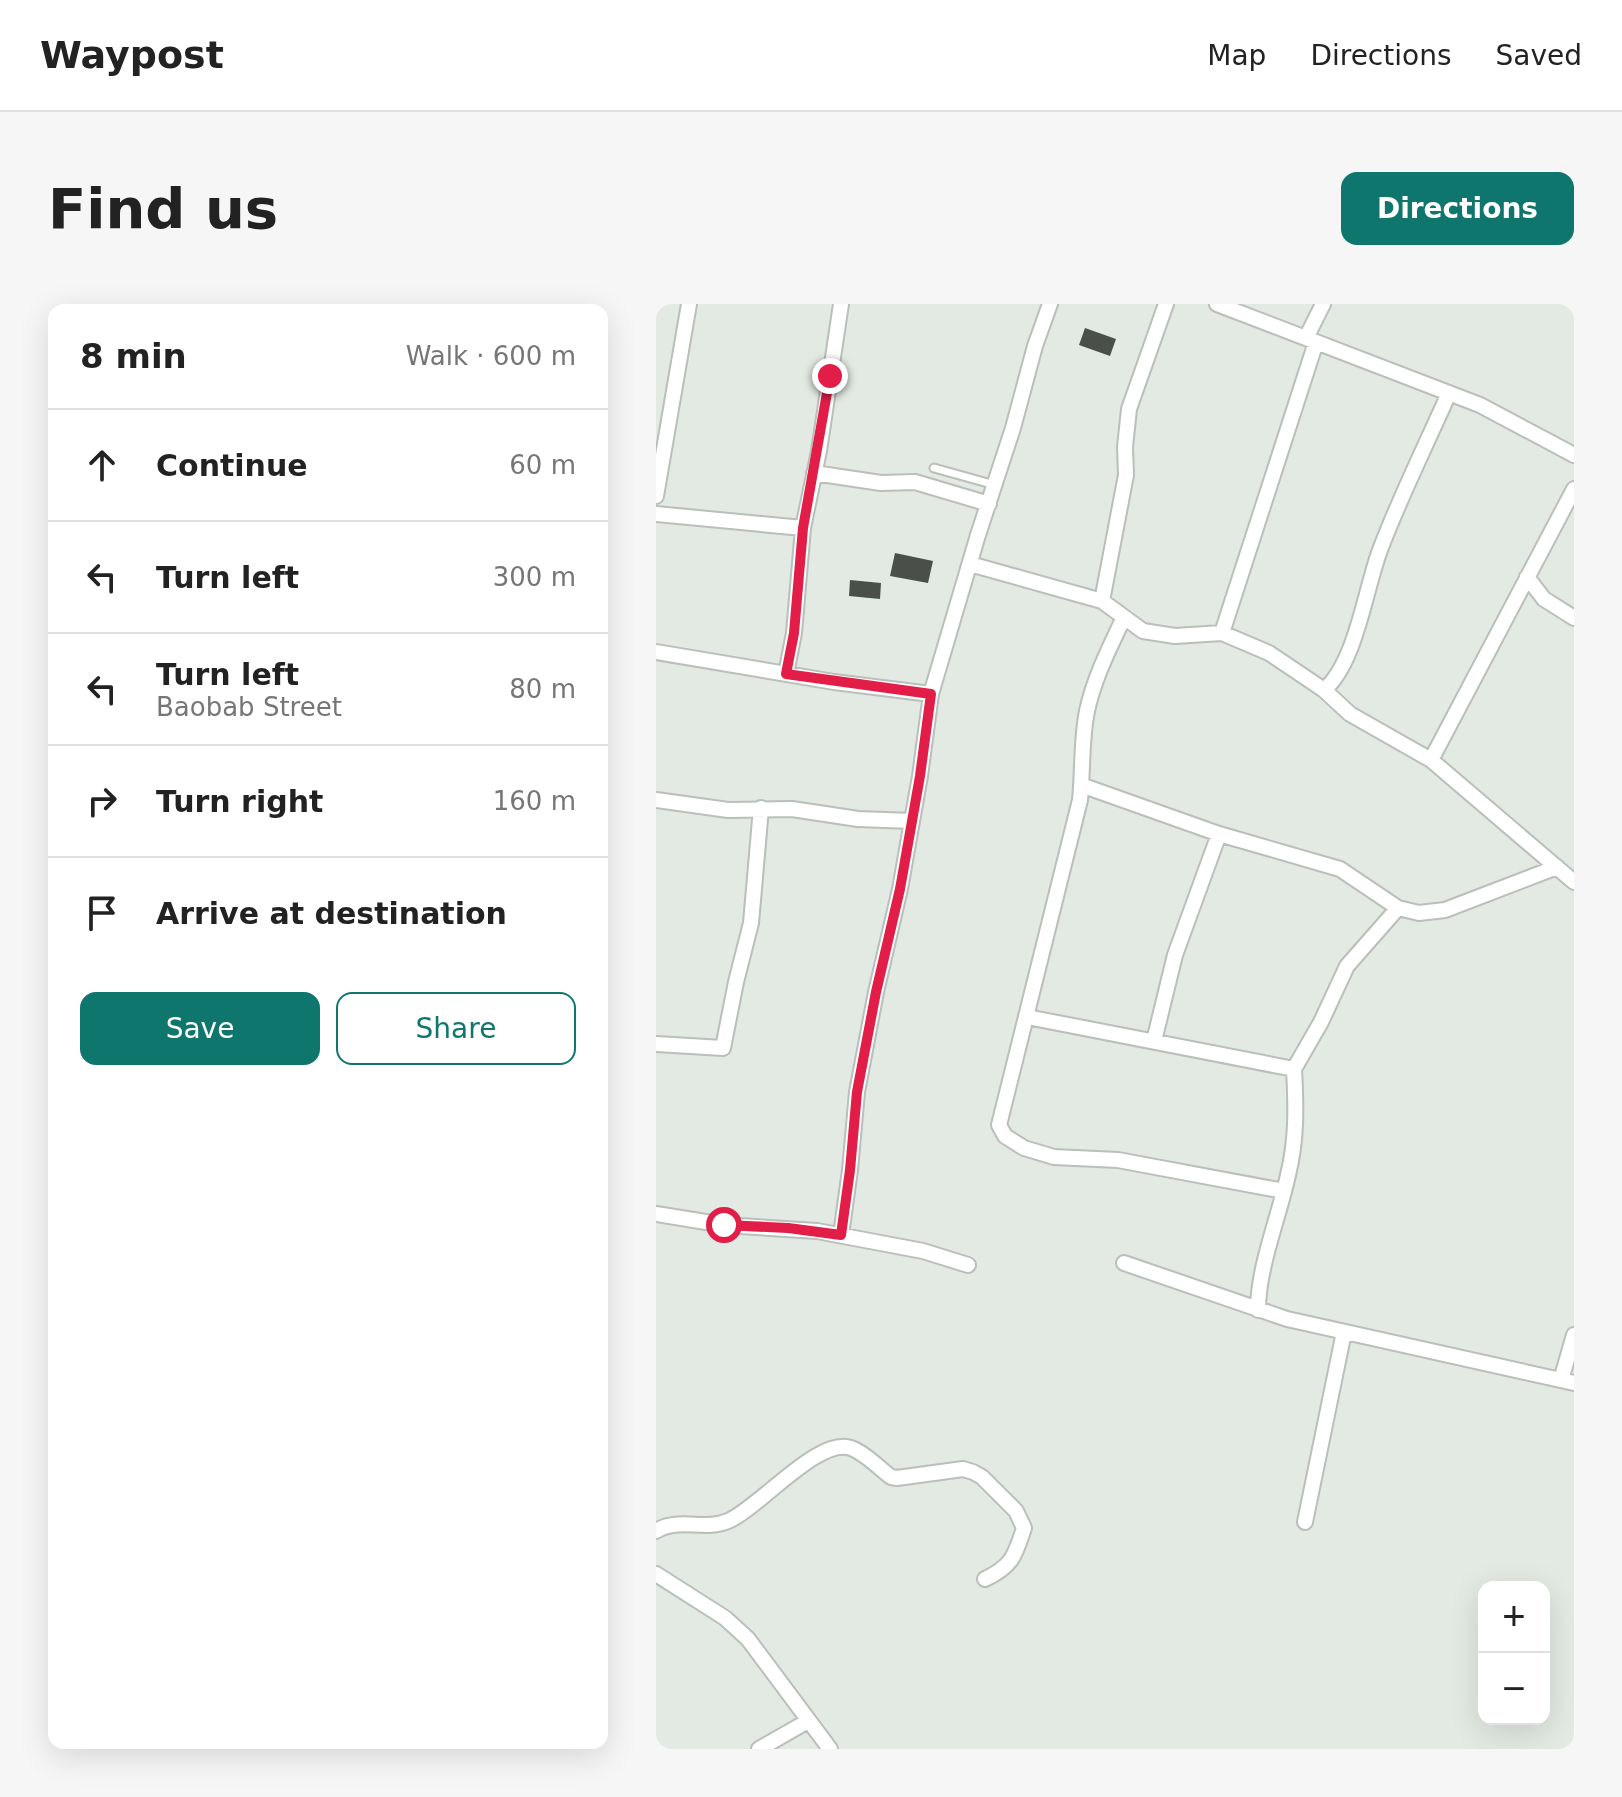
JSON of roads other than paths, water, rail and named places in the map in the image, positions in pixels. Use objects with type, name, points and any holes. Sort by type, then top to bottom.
[{"type":"street","points":[[656,496],[689,304]]},
{"type":"street","points":[[786,674],[796,619],[803,528],[841,304]]},
{"type":"street","points":[[841,1235],[857,1092],[912,821],[931,694],[1050,304]]},
{"type":"street","points":[[1102,601],[1126,475],[1129,409],[1166,304]]},
{"type":"street","points":[[1217,304],[1480,405],[1574,455]]},
{"type":"street","points":[[1222,633],[1323,304]]},
{"type":"street","points":[[1324,690],[1337,679],[1379,552],[1449,393]]},
{"type":"street","points":[[814,473],[881,483],[915,482],[989,504]]},
{"type":"street","points":[[1431,760],[1574,489]]},
{"type":"street","points":[[656,514],[803,528]]},
{"type":"street","points":[[970,564],[1102,601],[1143,631],[1175,636],[1222,633],[1269,653],[1324,690],[1350,714],[1431,760],[1574,882]]},
{"type":"street","points":[[1527,577],[1544,599],[1574,618]]},
{"type":"street","points":[[1124,617],[1101,667],[1087,711],[1081,785],[999,1125],[1005,1136],[1024,1148],[1054,1157],[1118,1160],[1284,1191]]},
{"type":"street","points":[[656,652],[931,694]]},
{"type":"street","points":[[1081,785],[1219,834],[1340,869],[1398,908],[1419,913],[1445,910],[1557,867]]},
{"type":"street","points":[[656,800],[728,810],[792,809],[858,819],[912,821]]},
{"type":"street","points":[[656,1044],[723,1048],[751,923],[761,808]]},
{"type":"street","points":[[1154,1041],[1175,955],[1219,834]]},
{"type":"street","points":[[1258,1310],[1295,1138],[1294,1069],[1321,1022],[1347,966],[1398,908]]},
{"type":"street","points":[[1027,1017],[1294,1069]]},
{"type":"street","points":[[656,1214],[724,1225],[788,1228],[841,1235],[923,1251],[968,1265]]},
{"type":"street","points":[[1124,1263],[1258,1310],[1568,1382],[1574,1335]]},
{"type":"street","points":[[1305,1522],[1344,1332]]},
{"type":"street","points":[[656,1531],[682,1524],[726,1522],[814,1457],[843,1446],[853,1448],[891,1477],[963,1469],[982,1477],[1016,1511],[1024,1528],[1014,1559],[1002,1571],[985,1579]]},
{"type":"street","points":[[656,1574],[725,1618],[748,1639],[830,1749]]},
{"type":"street","points":[[759,1749],[808,1721]]},
{"type":"lane","points":[[934,468],[995,485]]}]
